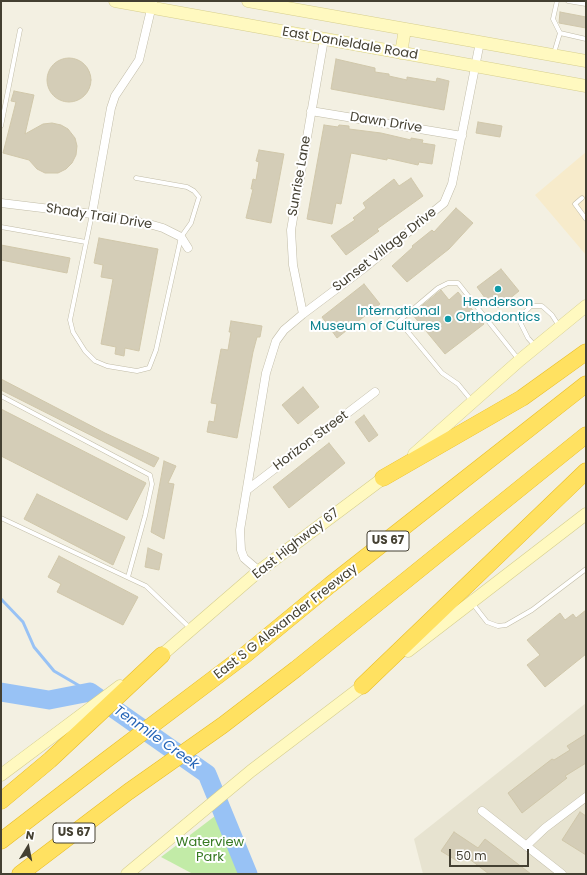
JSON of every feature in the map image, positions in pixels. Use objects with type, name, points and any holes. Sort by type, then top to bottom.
[{"type":"highway","points":[[383,478],[522,398],[586,352]]},
{"type":"highway","name":"East S G Alexander Freeway","points":[[1,841],[189,698],[586,384]]},
{"type":"highway","name":"US 67","points":[[20,874],[128,792],[223,725],[296,669],[586,435]]},
{"type":"highway","points":[[362,686],[586,471]]},
{"type":"highway","points":[[1,800],[50,760],[162,655]]},
{"type":"main road","name":"East Danieldale Road","points":[[115,1],[153,4],[324,39],[586,86]]},
{"type":"main road","name":"East Danieldale Road","points":[[248,1],[586,61]]},
{"type":"main road","points":[[401,53],[405,29]]},
{"type":"main road","name":"East Highway 67","points":[[1,775],[37,746],[162,655],[259,572],[436,436],[520,360],[586,306]]},
{"type":"main road","points":[[127,874],[250,771],[586,514]]},
{"type":"street","points":[[92,214],[111,108],[115,96],[139,60],[153,4]]},
{"type":"street","name":"Sunrise Lane","points":[[303,314],[293,265],[291,230],[324,39]]},
{"type":"street","name":"Sunset Village Drive","points":[[259,572],[244,558],[241,550],[240,530],[271,353],[276,341],[284,330],[303,314],[363,269],[444,203],[452,184],[480,42]]},
{"type":"street","name":"Dawn Drive","points":[[311,111],[462,136]]},
{"type":"street","name":"Shady Trail Drive","points":[[1,203],[92,214],[156,226],[181,237]]},
{"type":"street","points":[[181,237],[188,248]]},
{"type":"street","name":"Horizon Street","points":[[247,490],[375,392]]},
{"type":"street","points":[[526,846],[545,828],[586,797]]},
{"type":"street","points":[[482,811],[562,874]]},
{"type":"lane","points":[[553,55],[560,33],[553,19],[557,1]]},
{"type":"lane","points":[[568,1],[586,4]]},
{"type":"lane","points":[[1,126],[20,30]]},
{"type":"lane","points":[[560,33],[586,39]]},
{"type":"lane","points":[[92,214],[70,320],[73,332],[85,351],[95,361],[107,366],[137,370],[149,368],[156,350],[181,237],[191,223],[199,197],[194,191],[187,187],[136,178]]},
{"type":"lane","points":[[582,198],[575,204],[586,219]]},
{"type":"lane","points":[[1,227],[86,242]]},
{"type":"lane","points":[[473,402],[458,384],[442,373],[399,321],[438,288],[448,283],[458,283],[520,360]]},
{"type":"lane","points":[[536,347],[528,338],[520,322],[522,315],[531,306],[542,306],[552,315],[560,327]]},
{"type":"lane","points":[[1,396],[150,475],[152,484],[147,510],[128,577]]},
{"type":"lane","points":[[1,518],[146,586],[192,630]]},
{"type":"lane","points":[[471,602],[487,622],[498,626],[506,625],[532,610],[586,569]]},
{"type":"shaded area","points":[[586,152],[586,255],[535,195]]},
{"type":"shaded area","points":[[586,703],[586,874],[423,874],[414,839]]},
{"type":"green space","name":"Waterview Park","points":[[219,813],[246,874],[193,874],[161,857]]},
{"type":"building","points":[[560,12],[586,17],[586,28],[559,23]]},
{"type":"building","points":[[65,58],[73,58],[85,64],[91,76],[91,84],[85,96],[73,102],[65,102],[53,96],[47,84],[47,76],[53,64]]},
{"type":"building","points":[[336,59],[375,68],[375,72],[389,74],[389,76],[407,80],[407,77],[436,82],[437,78],[449,81],[444,110],[331,89]]},
{"type":"building","points":[[14,91],[34,95],[25,134],[43,124],[52,123],[61,125],[68,129],[75,138],[77,146],[76,155],[72,163],[66,169],[58,173],[45,173],[37,169],[29,160],[3,153],[16,102],[11,101]]},
{"type":"building","points":[[478,122],[502,126],[500,137],[476,133]]},
{"type":"building","points":[[324,125],[338,127],[339,125],[349,126],[349,129],[381,133],[411,140],[411,138],[423,140],[422,143],[435,145],[432,164],[419,162],[418,165],[387,158],[387,160],[351,153],[341,204],[336,203],[332,224],[307,219]]},
{"type":"building","points":[[259,150],[284,154],[271,223],[246,218],[253,189],[251,189],[253,179],[256,180],[259,162],[256,161]]},
{"type":"building","points":[[411,178],[423,196],[377,229],[379,231],[346,255],[331,236],[355,220],[353,218],[366,208],[363,203],[394,179],[399,186]]},
{"type":"building","points":[[456,208],[473,223],[449,249],[407,282],[392,266],[413,247],[412,246],[432,230],[434,232]]},
{"type":"building","points":[[99,238],[158,249],[139,351],[125,348],[124,356],[115,354],[116,347],[101,344],[113,279],[101,277],[103,265],[94,263]]},
{"type":"building","points":[[1,245],[70,258],[67,273],[1,260]]},
{"type":"building","name":"Henderson Orthodontics","points":[[501,269],[519,291],[498,308],[494,303],[491,306],[477,287]]},
{"type":"building","points":[[364,284],[380,304],[337,338],[322,317]]},
{"type":"building","name":"International Museum of Cultures","points":[[441,290],[449,300],[458,292],[484,324],[445,354],[412,314]]},
{"type":"building","points":[[231,321],[262,326],[260,337],[257,337],[253,352],[237,438],[207,432],[209,421],[214,422],[217,404],[211,403],[221,349],[228,350]]},
{"type":"building","points":[[1,379],[105,433],[159,458],[154,467],[1,390]]},
{"type":"building","points":[[303,387],[319,407],[298,424],[282,405]]},
{"type":"building","points":[[1,409],[146,483],[127,520],[1,456]]},
{"type":"building","points":[[364,415],[378,435],[369,442],[355,422]]},
{"type":"building","points":[[329,443],[345,463],[289,508],[273,487]]},
{"type":"building","points":[[164,461],[176,466],[168,483],[174,484],[164,539],[151,532]]},
{"type":"building","points":[[37,494],[125,537],[113,565],[24,519]]},
{"type":"building","points":[[148,548],[162,554],[159,570],[145,567]]},
{"type":"building","points":[[59,556],[138,597],[123,625],[57,592],[61,584],[48,577]]},
{"type":"building","points":[[586,610],[586,654],[545,687],[527,665],[540,655],[527,640],[560,613],[565,620],[573,614],[576,618]]},
{"type":"building","points":[[586,734],[586,763],[565,776],[567,778],[522,813],[508,793],[552,759],[554,760],[570,750],[567,746]]},
{"type":"building","points":[[580,812],[586,816],[586,855],[562,840]]},
{"type":"building","points":[[454,832],[478,848],[485,839],[531,874],[489,874],[463,854],[459,862],[441,851]]},
{"type":"waterway","points":[[1,599],[23,622],[34,647],[54,671],[90,692]]},
{"type":"waterway","name":"Tenmile Creek","points":[[1,692],[49,700],[90,692],[207,774],[248,874]]},
{"type":"place","name":"Henderson Orthodontics","points":[[498,289]]},
{"type":"place","name":"International Museum of Cultures","points":[[448,319]]}]
